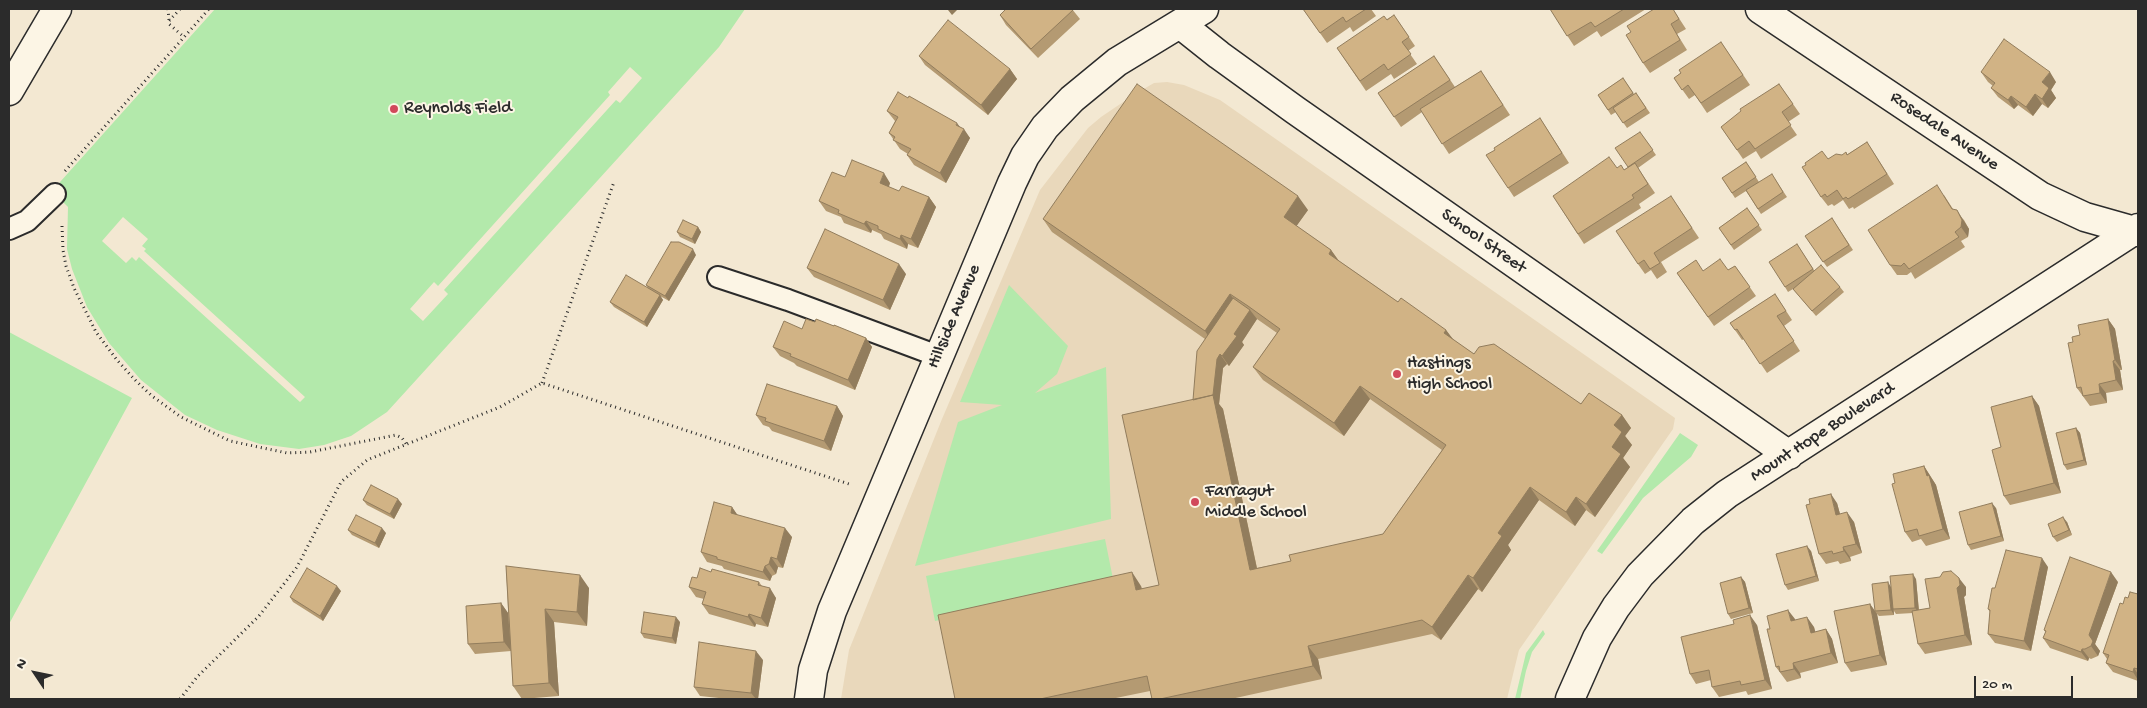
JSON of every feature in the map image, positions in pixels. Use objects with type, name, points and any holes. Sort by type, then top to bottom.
[{"type":"street","points":[[9,91],[57,9]]},
{"type":"street","name":"Hillside Avenue","points":[[809,699],[812,670],[832,612],[938,356],[1025,156],[1045,127],[1072,99],[1117,62],[1204,9]]},
{"type":"street","name":"Rosedale Avenue","points":[[1760,9],[2040,196],[2085,218],[2137,230]]},
{"type":"street","name":"School Street","points":[[1180,24],[1295,110],[1789,455]]},
{"type":"street","name":"Mount Hope Boulevard","points":[[1570,699],[1597,638],[1616,607],[1640,575],[1693,521],[1727,494],[2137,230]]},
{"type":"lane","points":[[9,229],[27,222],[54,196]]},
{"type":"lane","points":[[718,278],[788,300],[938,356]]},
{"type":"path","points":[[168,9],[169,24],[184,38]]},
{"type":"path","points":[[169,21],[180,9]]},
{"type":"path","points":[[210,9],[47,192],[54,196],[63,207],[63,250],[66,266],[74,288],[96,332],[116,360],[136,381],[152,396],[181,417],[230,441],[287,453],[310,452],[396,435],[407,444]]},
{"type":"path","points":[[180,699],[197,677],[258,616],[297,567],[341,482],[368,460],[500,407],[542,383],[614,182]]},
{"type":"path","points":[[542,383],[854,486]]},
{"type":"shaded area","points":[[1167,82],[1184,85],[1220,100],[1675,418],[1673,429],[1519,650],[1507,699],[841,699],[849,650],[942,419],[1040,190],[1088,128],[1135,94],[1154,83]]},
{"type":"green space","points":[[215,9],[745,9],[719,47],[387,412],[351,436],[324,445],[299,449],[260,444],[217,430],[185,415],[141,380],[109,343],[87,307],[72,269],[67,249],[68,207],[52,191]],"holes":[[[630,67],[642,78],[620,103],[616,100],[444,290],[448,294],[423,321],[410,309],[434,282],[438,286],[610,95],[608,92]],[[123,217],[148,239],[142,246],[146,249],[144,251],[305,397],[300,402],[139,257],[136,261],[132,257],[126,263],[102,241]]]},
{"type":"green space","points":[[1009,285],[1068,346],[1057,374],[1035,393],[1106,367],[1111,519],[915,566],[958,422],[1002,405],[960,402]]},
{"type":"green space","points":[[9,332],[132,398],[9,624]]},
{"type":"green space","points":[[1680,433],[1698,445],[1691,457],[1643,498],[1602,554],[1597,551]]},
{"type":"green space","points":[[1105,539],[1114,584],[935,621],[926,576]]},
{"type":"green space","points":[[1543,630],[1545,634],[1532,652],[1520,699],[1515,699],[1526,653]]},
{"type":"building","points":[[1006,9],[1073,10],[1031,49],[1000,15]]},
{"type":"building","points":[[1303,9],[1366,9],[1346,22],[1343,17],[1320,33]]},
{"type":"building","points":[[1550,9],[1624,9],[1595,27],[1591,22],[1567,36]]},
{"type":"building","points":[[1654,9],[1673,9],[1679,19],[1671,24],[1680,40],[1643,63],[1626,35],[1631,32],[1627,26]]},
{"type":"building","points":[[1394,15],[1409,37],[1402,42],[1411,54],[1388,70],[1384,64],[1360,81],[1337,48],[1384,16],[1387,20]]},
{"type":"building","points":[[948,20],[1010,69],[981,105],[919,56]]},
{"type":"building","points":[[2004,39],[2050,72],[2042,82],[2049,88],[2042,99],[2035,94],[2026,107],[2011,96],[2008,100],[1991,88],[1995,83],[1981,72]]},
{"type":"building","points":[[1721,42],[1743,75],[1701,103],[1688,85],[1682,90],[1674,78],[1681,73],[1679,70]]},
{"type":"building","points":[[1434,56],[1450,80],[1394,117],[1378,93]]},
{"type":"building","points":[[1481,71],[1503,105],[1442,144],[1420,109]]},
{"type":"building","points":[[1623,78],[1633,93],[1608,110],[1598,95]]},
{"type":"building","points":[[1137,84],[1298,196],[1284,217],[1331,250],[1329,254],[1398,302],[1401,298],[1446,330],[1444,333],[1474,354],[1479,347],[1494,344],[1581,404],[1589,393],[1622,415],[1614,425],[1622,432],[1612,447],[1621,454],[1586,504],[1576,497],[1566,512],[1530,487],[1498,533],[1502,536],[1473,578],[1468,575],[1432,627],[1422,620],[1308,646],[1313,666],[1160,699],[1152,699],[1147,676],[1040,699],[955,699],[938,615],[1132,572],[1136,590],[1159,585],[1122,415],[1213,395],[1250,570],[1291,561],[1289,555],[1383,534],[1446,445],[1360,386],[1334,423],[1253,367],[1280,329],[1248,306],[1230,294],[1205,331],[1043,219]]},
{"type":"building","points":[[1779,84],[1793,104],[1782,112],[1791,125],[1755,149],[1749,141],[1737,150],[1721,127],[1741,111],[1740,109]]},
{"type":"building","points":[[898,92],[908,98],[909,96],[957,123],[956,125],[964,129],[940,173],[907,155],[911,149],[893,140],[895,137],[889,133],[898,117],[887,111]]},
{"type":"building","points":[[1636,93],[1646,108],[1623,123],[1613,108]]},
{"type":"building","points":[[1540,118],[1562,153],[1508,188],[1486,155]]},
{"type":"building","points":[[1640,132],[1653,150],[1628,167],[1615,148]]},
{"type":"building","points":[[1867,142],[1887,174],[1848,199],[1846,197],[1843,199],[1837,190],[1827,197],[1825,194],[1821,197],[1802,167],[1806,165],[1805,163],[1822,151],[1828,159],[1836,154],[1842,155],[1846,152],[1847,155]]},
{"type":"building","points":[[1609,157],[1617,168],[1621,165],[1624,170],[1635,163],[1648,184],[1632,195],[1634,198],[1578,234],[1553,196]]},
{"type":"building","points":[[852,160],[884,173],[880,183],[899,191],[902,186],[929,197],[911,239],[901,235],[900,239],[878,229],[878,226],[866,221],[864,224],[838,213],[839,210],[819,201],[832,172],[845,177]]},
{"type":"building","points":[[1746,162],[1756,177],[1732,193],[1722,178]]},
{"type":"building","points":[[1772,174],[1783,192],[1758,209],[1746,190]]},
{"type":"building","points":[[1937,185],[1952,209],[1957,210],[1962,220],[1961,227],[1955,232],[1959,237],[1909,269],[1904,263],[1901,266],[1890,265],[1868,230]]},
{"type":"building","points":[[1671,196],[1692,228],[1654,253],[1660,263],[1650,269],[1644,260],[1638,264],[1616,231]]},
{"type":"building","points":[[1747,208],[1759,225],[1731,245],[1719,228]]},
{"type":"building","points":[[1832,218],[1849,245],[1823,262],[1805,236]]},
{"type":"building","points":[[683,220],[698,227],[692,239],[677,232]]},
{"type":"building","points":[[825,229],[899,264],[883,300],[807,268]]},
{"type":"building","points":[[671,242],[679,242],[693,249],[665,296],[646,285]]},
{"type":"building","points":[[1797,244],[1813,269],[1785,287],[1769,262]]},
{"type":"building","points":[[1720,259],[1728,270],[1735,266],[1750,287],[1708,317],[1677,273],[1696,260],[1703,271]]},
{"type":"building","points":[[1821,265],[1840,287],[1812,311],[1793,289]]},
{"type":"building","points":[[626,275],[660,295],[644,322],[610,302]]},
{"type":"building","points":[[1775,294],[1786,311],[1777,316],[1794,341],[1760,364],[1737,329],[1735,330],[1730,323]]},
{"type":"building","points":[[1233,298],[1250,310],[1234,334],[1237,336],[1222,356],[1220,354],[1217,359],[1213,395],[1193,400],[1197,351]]},
{"type":"building","points":[[806,319],[815,322],[816,319],[866,338],[848,380],[773,347],[784,321],[802,329]]},
{"type":"building","points":[[2108,319],[2115,360],[2113,361],[2116,380],[2099,384],[2100,393],[2083,396],[2081,387],[2077,388],[2068,343],[2073,342],[2072,337],[2080,335],[2078,325]]},
{"type":"building","points":[[767,384],[837,406],[824,441],[765,421],[766,418],[756,415]]},
{"type":"building","points":[[2032,396],[2054,483],[2004,496],[1992,450],[2001,447],[1991,407]]},
{"type":"building","points":[[2076,428],[2084,460],[2064,465],[2056,433]]},
{"type":"building","points":[[1924,466],[1927,476],[1929,475],[1943,529],[1919,536],[1917,529],[1905,532],[1892,484],[1895,483],[1893,474]]},
{"type":"building","points":[[371,485],[398,499],[390,514],[363,500]]},
{"type":"building","points":[[1831,494],[1836,515],[1847,512],[1856,544],[1843,547],[1844,551],[1833,554],[1832,551],[1819,554],[1806,505],[1810,504],[1809,499]]},
{"type":"building","points":[[714,502],[732,507],[731,513],[785,528],[777,559],[771,557],[769,564],[765,566],[763,572],[717,559],[717,557],[701,552]]},
{"type":"building","points":[[1992,503],[2001,536],[1968,545],[1959,512]]},
{"type":"building","points":[[356,515],[382,528],[375,543],[348,530]]},
{"type":"building","points":[[2063,517],[2069,530],[2053,537],[2048,524]]},
{"type":"building","points":[[1807,546],[1816,576],[1785,585],[1776,554]]},
{"type":"building","points":[[2006,550],[2042,558],[2024,641],[1988,634],[1990,610],[1988,609],[1992,588],[1995,588]]},
{"type":"building","points":[[2070,557],[2111,572],[2089,635],[2093,641],[2091,646],[2082,649],[2081,652],[2043,638],[2046,631],[2044,630]]},
{"type":"building","points":[[506,566],[580,575],[577,612],[545,609],[549,683],[513,686]]},
{"type":"building","points":[[307,568],[337,586],[320,616],[290,597]]},
{"type":"building","points":[[700,568],[711,572],[712,569],[759,582],[758,585],[770,588],[761,618],[749,614],[748,617],[702,604],[706,592],[689,587],[692,577],[697,578]]},
{"type":"building","points":[[1951,571],[1959,578],[1960,585],[1957,588],[1965,635],[1918,644],[1912,611],[1930,608],[1925,579],[1940,577],[1943,572]]},
{"type":"building","points":[[1913,574],[1915,608],[1893,609],[1890,576]]},
{"type":"building","points":[[1741,577],[1749,608],[1728,614],[1720,583]]},
{"type":"building","points":[[1888,582],[1891,610],[1875,611],[1872,584]]},
{"type":"building","points":[[2130,592],[2138,594],[2138,669],[2134,668],[2133,672],[2106,663],[2109,655],[2103,653],[2120,603],[2123,604],[2125,597],[2128,598]]},
{"type":"building","points":[[501,603],[504,642],[468,644],[466,606]]},
{"type":"building","points":[[1870,604],[1880,655],[1845,663],[1834,611]]},
{"type":"building","points":[[1788,610],[1791,621],[1807,617],[1811,633],[1826,629],[1831,653],[1793,663],[1794,669],[1780,672],[1779,666],[1776,667],[1767,629],[1770,629],[1767,616]]},
{"type":"building","points":[[644,612],[676,617],[672,638],[641,633]]},
{"type":"building","points":[[1750,615],[1765,680],[1741,685],[1740,681],[1712,687],[1709,670],[1690,674],[1681,637],[1734,624],[1733,620]]},
{"type":"building","points":[[699,642],[756,651],[751,693],[694,687]]},
{"type":"place","name":"Reynolds Field","points":[[394,109]]},
{"type":"place","name":"Hastings High School","points":[[1397,374]]},
{"type":"place","name":"Farragut Middle School","points":[[1195,502]]}]
